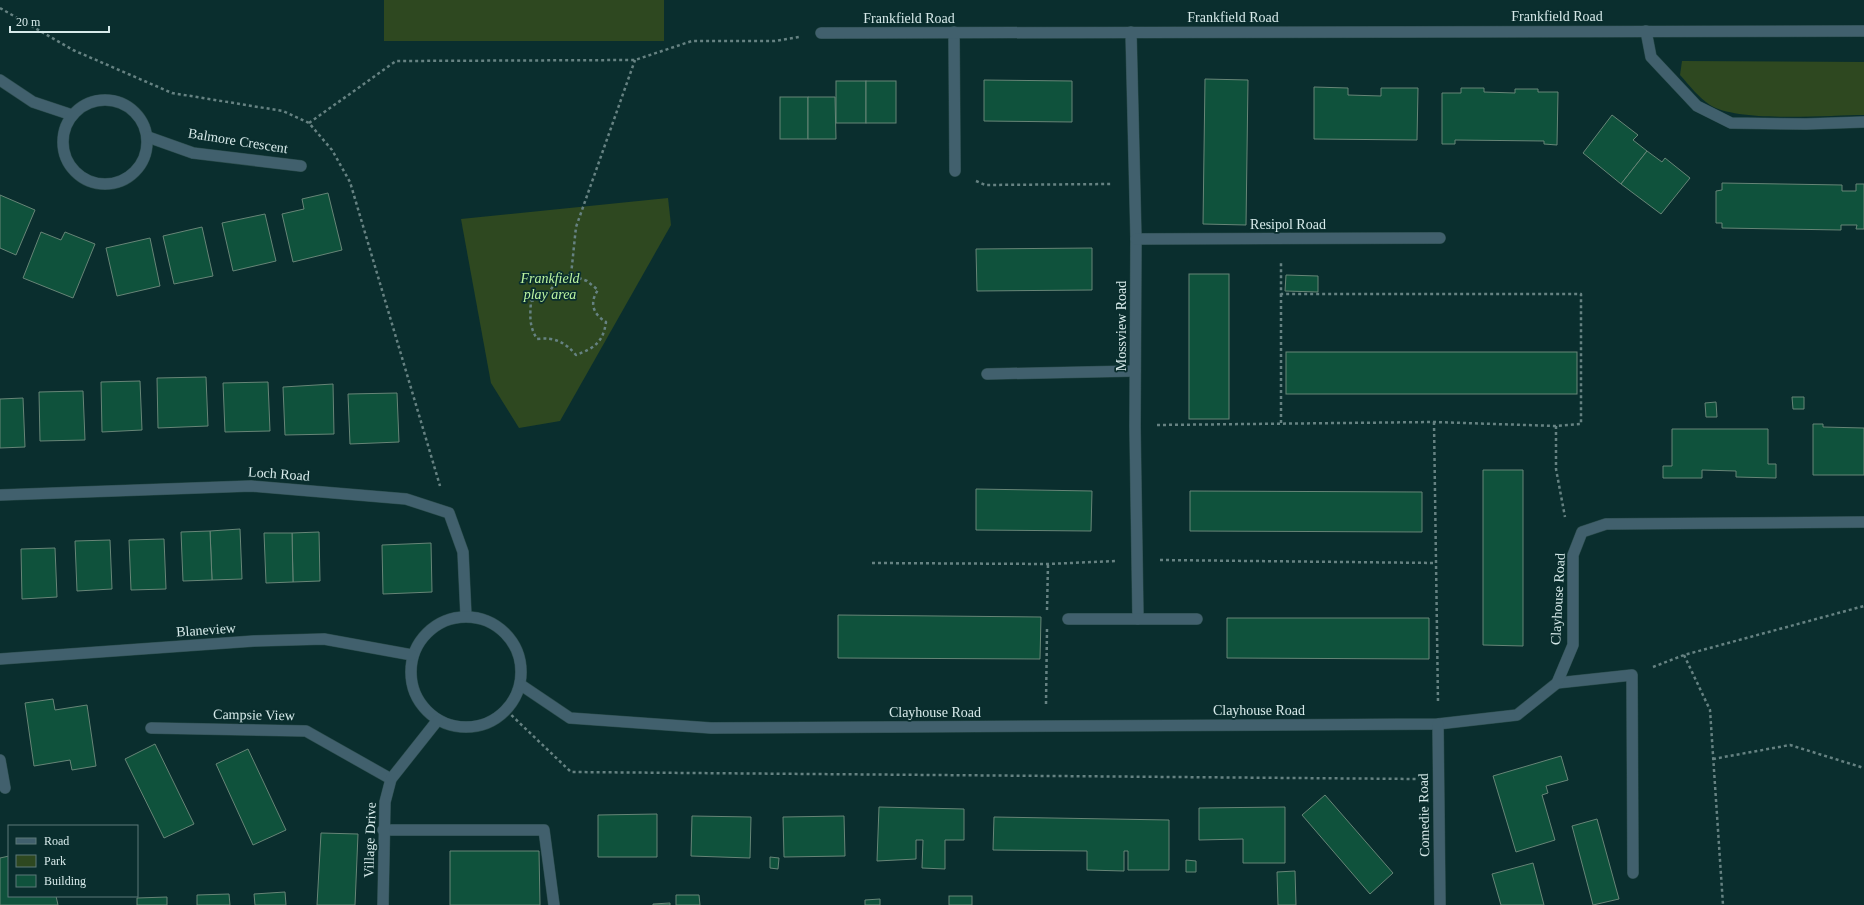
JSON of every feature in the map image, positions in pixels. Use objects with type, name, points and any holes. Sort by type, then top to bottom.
[{"type":"street","points":[[1646,31],[1651,57],[1697,106],[1731,123],[1806,124],[1864,122]]},
{"type":"street","name":"Frankfield Road","points":[[821,33],[1864,31]]},
{"type":"street","points":[[954,32],[955,171]]},
{"type":"street","name":"Mossview Road","points":[[1131,32],[1136,239],[1135,426],[1138,619]]},
{"type":"street","points":[[0,80],[33,102],[72,115]]},
{"type":"street","points":[[110,99],[124,103],[136,112],[144,124],[148,137],[146,152],[141,164],[132,175],[120,182],[106,184],[93,183],[80,176],[70,167],[64,154],[62,140],[65,127],[72,115],[83,105],[96,100],[110,99]]},
{"type":"street","name":"Balmore Crescent","points":[[148,137],[193,153],[301,166]]},
{"type":"street","name":"Resipol Road","points":[[1136,239],[1440,238]]},
{"type":"street","points":[[987,374],[1135,371]]},
{"type":"street","name":"Loch Road","points":[[0,495],[251,486],[406,499],[449,513]]},
{"type":"street","points":[[449,513],[463,552],[466,616]]},
{"type":"street","name":"Clayhouse Road","points":[[521,685],[570,718],[711,728],[1438,724],[1517,715],[1557,683],[1573,645],[1573,555],[1582,532],[1606,524],[1864,522]]},
{"type":"street","points":[[466,616],[490,621],[508,635],[521,658],[521,685],[507,711],[482,727],[458,728],[438,721],[413,692],[410,674],[412,656],[418,642],[444,620],[466,616]]},
{"type":"street","points":[[1068,619],[1197,620]]},
{"type":"street","name":"Blaneview","points":[[0,659],[254,641],[324,639],[412,656]]},
{"type":"street","points":[[1557,683],[1632,675],[1633,873]]},
{"type":"street","name":"Village Drive","points":[[383,905],[383,830],[385,802],[391,779],[438,721]]},
{"type":"street","name":"Comedie Road","points":[[1438,724],[1440,905]]},
{"type":"street","name":"Campsie View","points":[[151,728],[306,731],[391,779]]},
{"type":"street","points":[[0,760],[5,788]]},
{"type":"street","points":[[383,830],[544,830],[554,905]]},
{"type":"path","points":[[0,8],[72,50],[172,93],[283,110],[309,123],[332,150],[350,182],[449,513]]},
{"type":"path","points":[[309,123],[396,61],[635,60],[692,40],[775,41],[821,33]]},
{"type":"path","points":[[571,275],[576,227],[635,60]]},
{"type":"path","points":[[955,171],[985,185],[1135,183]]},
{"type":"path","points":[[1281,239],[1281,424]]},
{"type":"path","points":[[571,275],[587,282],[598,290],[594,295],[593,308],[596,314],[606,322],[602,338],[594,348],[576,355],[562,342],[550,338],[537,339],[532,331],[529,321],[531,301],[540,299],[547,294],[553,287],[556,279],[571,275]]},
{"type":"path","points":[[1135,426],[1434,422],[1556,426],[1581,424],[1581,294],[1281,294]]},
{"type":"path","points":[[1434,422],[1438,724]]},
{"type":"path","points":[[1556,426],[1556,469],[1573,555]]},
{"type":"path","points":[[1047,618],[1048,564]]},
{"type":"path","points":[[1632,675],[1684,655],[1864,606]]},
{"type":"path","points":[[1045,726],[1047,626]]},
{"type":"path","points":[[1684,655],[1710,710],[1723,905]]},
{"type":"path","points":[[507,711],[571,772],[1438,779]]},
{"type":"path","points":[[1713,759],[1790,745],[1864,768]]},
{"type":"green space","points":[[384,0],[664,0],[664,41],[384,41]]},
{"type":"green space","points":[[1682,61],[1864,62],[1864,115],[1784,117],[1741,114],[1723,111],[1706,102],[1680,75]]},
{"type":"green space","name":"Frankfield play area","points":[[668,198],[671,225],[560,421],[519,428],[491,383],[461,219]]},
{"type":"building","points":[[1205,79],[1248,80],[1246,225],[1203,224]]},
{"type":"building","points":[[984,80],[1072,81],[1072,122],[984,121]]},
{"type":"building","points":[[836,81],[866,81],[866,123],[836,123]]},
{"type":"building","points":[[866,81],[896,81],[896,123],[866,123]]},
{"type":"building","points":[[1314,87],[1348,88],[1348,95],[1381,96],[1381,88],[1418,88],[1417,140],[1314,139]]},
{"type":"building","points":[[1461,88],[1484,88],[1484,92],[1515,93],[1515,89],[1538,89],[1538,92],[1558,92],[1557,145],[1544,144],[1544,141],[1455,140],[1455,144],[1442,144],[1442,93],[1461,93]]},
{"type":"building","points":[[780,97],[808,97],[808,139],[780,139]]},
{"type":"building","points":[[808,97],[835,97],[836,139],[808,139]]},
{"type":"building","points":[[1612,115],[1638,135],[1633,140],[1647,151],[1621,184],[1583,153]]},
{"type":"building","points":[[1647,151],[1662,162],[1665,158],[1690,178],[1661,214],[1621,184]]},
{"type":"building","points":[[1722,183],[1842,185],[1842,191],[1856,191],[1856,184],[1864,184],[1864,229],[1856,229],[1857,225],[1841,225],[1841,230],[1722,228],[1722,223],[1716,223],[1716,191],[1722,190]]},
{"type":"building","points":[[328,193],[342,250],[293,262],[282,214],[304,209],[302,199]]},
{"type":"building","points":[[0,195],[35,210],[16,255],[0,248]]},
{"type":"building","points":[[265,214],[276,261],[233,271],[222,223]]},
{"type":"building","points":[[202,227],[213,276],[174,284],[163,236]]},
{"type":"building","points":[[41,232],[61,240],[65,232],[95,244],[73,298],[23,278]]},
{"type":"building","points":[[150,238],[160,286],[117,296],[106,248]]},
{"type":"building","points":[[1092,248],[1092,290],[977,291],[976,249]]},
{"type":"building","points":[[1189,274],[1229,274],[1229,419],[1189,419]]},
{"type":"building","points":[[1286,275],[1318,276],[1318,292],[1285,291]]},
{"type":"building","points":[[1286,352],[1577,352],[1577,394],[1286,394]]},
{"type":"building","points":[[206,377],[208,426],[158,428],[157,378]]},
{"type":"building","points":[[140,381],[142,430],[102,432],[101,382]]},
{"type":"building","points":[[268,382],[270,431],[225,432],[223,383]]},
{"type":"building","points":[[333,384],[334,434],[285,435],[283,387]]},
{"type":"building","points":[[83,391],[85,440],[40,441],[39,392]]},
{"type":"building","points":[[397,393],[399,442],[350,444],[348,394]]},
{"type":"building","points":[[1792,397],[1804,397],[1804,409],[1793,409]]},
{"type":"building","points":[[23,398],[25,447],[0,448],[0,399]]},
{"type":"building","points":[[1716,402],[1717,417],[1706,417],[1705,403]]},
{"type":"building","points":[[1813,424],[1823,424],[1823,427],[1864,428],[1864,475],[1813,475]]},
{"type":"building","points":[[1672,429],[1768,429],[1768,464],[1776,464],[1776,478],[1736,477],[1736,471],[1702,470],[1702,478],[1663,478],[1663,466],[1672,466]]},
{"type":"building","points":[[1483,470],[1523,470],[1523,646],[1483,645]]},
{"type":"building","points":[[976,489],[1092,491],[1091,531],[976,530]]},
{"type":"building","points":[[1190,491],[1422,492],[1422,532],[1190,531]]},
{"type":"building","points":[[240,529],[242,579],[212,580],[210,531]]},
{"type":"building","points":[[210,531],[212,580],[183,581],[181,532]]},
{"type":"building","points":[[319,532],[320,581],[293,582],[292,533]]},
{"type":"building","points":[[264,533],[292,533],[293,582],[266,583]]},
{"type":"building","points":[[164,539],[166,589],[131,590],[129,540]]},
{"type":"building","points":[[110,540],[112,589],[77,591],[75,541]]},
{"type":"building","points":[[431,543],[432,592],[383,594],[382,545]]},
{"type":"building","points":[[55,548],[57,597],[22,599],[21,549]]},
{"type":"building","points":[[838,615],[1041,617],[1040,659],[838,658]]},
{"type":"building","points":[[1227,618],[1429,618],[1429,659],[1227,658]]},
{"type":"building","points":[[53,699],[55,710],[87,705],[96,766],[72,770],[70,760],[34,766],[25,703]]},
{"type":"building","points":[[155,744],[194,824],[164,838],[125,759]]},
{"type":"building","points":[[248,749],[286,830],[253,845],[216,764]]},
{"type":"building","points":[[1561,756],[1568,780],[1546,786],[1548,793],[1542,795],[1555,840],[1516,852],[1493,776]]},
{"type":"building","points":[[1325,795],[1393,873],[1370,894],[1302,815]]},
{"type":"building","points":[[879,807],[964,809],[964,840],[945,840],[945,869],[922,868],[923,840],[916,840],[916,859],[877,861]]},
{"type":"building","points":[[1285,807],[1285,863],[1243,863],[1243,839],[1199,840],[1199,808]]},
{"type":"building","points":[[657,814],[657,857],[598,857],[598,815]]},
{"type":"building","points":[[692,816],[751,817],[750,858],[691,856]]},
{"type":"building","points":[[844,816],[845,856],[784,857],[783,817]]},
{"type":"building","points":[[994,817],[1169,820],[1169,870],[1128,870],[1128,851],[1124,851],[1124,871],[1087,870],[1087,851],[993,850]]},
{"type":"building","points":[[1597,819],[1619,899],[1593,905],[1572,826]]},
{"type":"building","points":[[321,833],[358,834],[355,905],[317,905]]},
{"type":"building","points":[[450,851],[539,851],[540,905],[450,905]]},
{"type":"building","points":[[8,856],[8,897],[56,897],[58,905],[0,905],[0,858]]},
{"type":"building","points":[[770,857],[779,858],[778,869],[770,868]]},
{"type":"building","points":[[1186,860],[1196,861],[1196,872],[1186,872]]},
{"type":"building","points":[[1533,863],[1544,905],[1501,905],[1492,874]]},
{"type":"building","points":[[1295,871],[1296,905],[1278,905],[1277,872]]},
{"type":"building","points":[[285,892],[286,905],[255,905],[254,894]]},
{"type":"building","points":[[229,894],[230,905],[197,905],[197,895]]},
{"type":"building","points":[[676,895],[699,895],[700,905],[676,905]]},
{"type":"building","points":[[949,896],[972,896],[972,905],[949,905]]},
{"type":"building","points":[[167,897],[167,905],[137,905],[137,898]]},
{"type":"building","points":[[880,899],[880,905],[865,905],[865,900]]},
{"type":"building","points":[[670,903],[670,905],[653,905],[653,904]]}]
